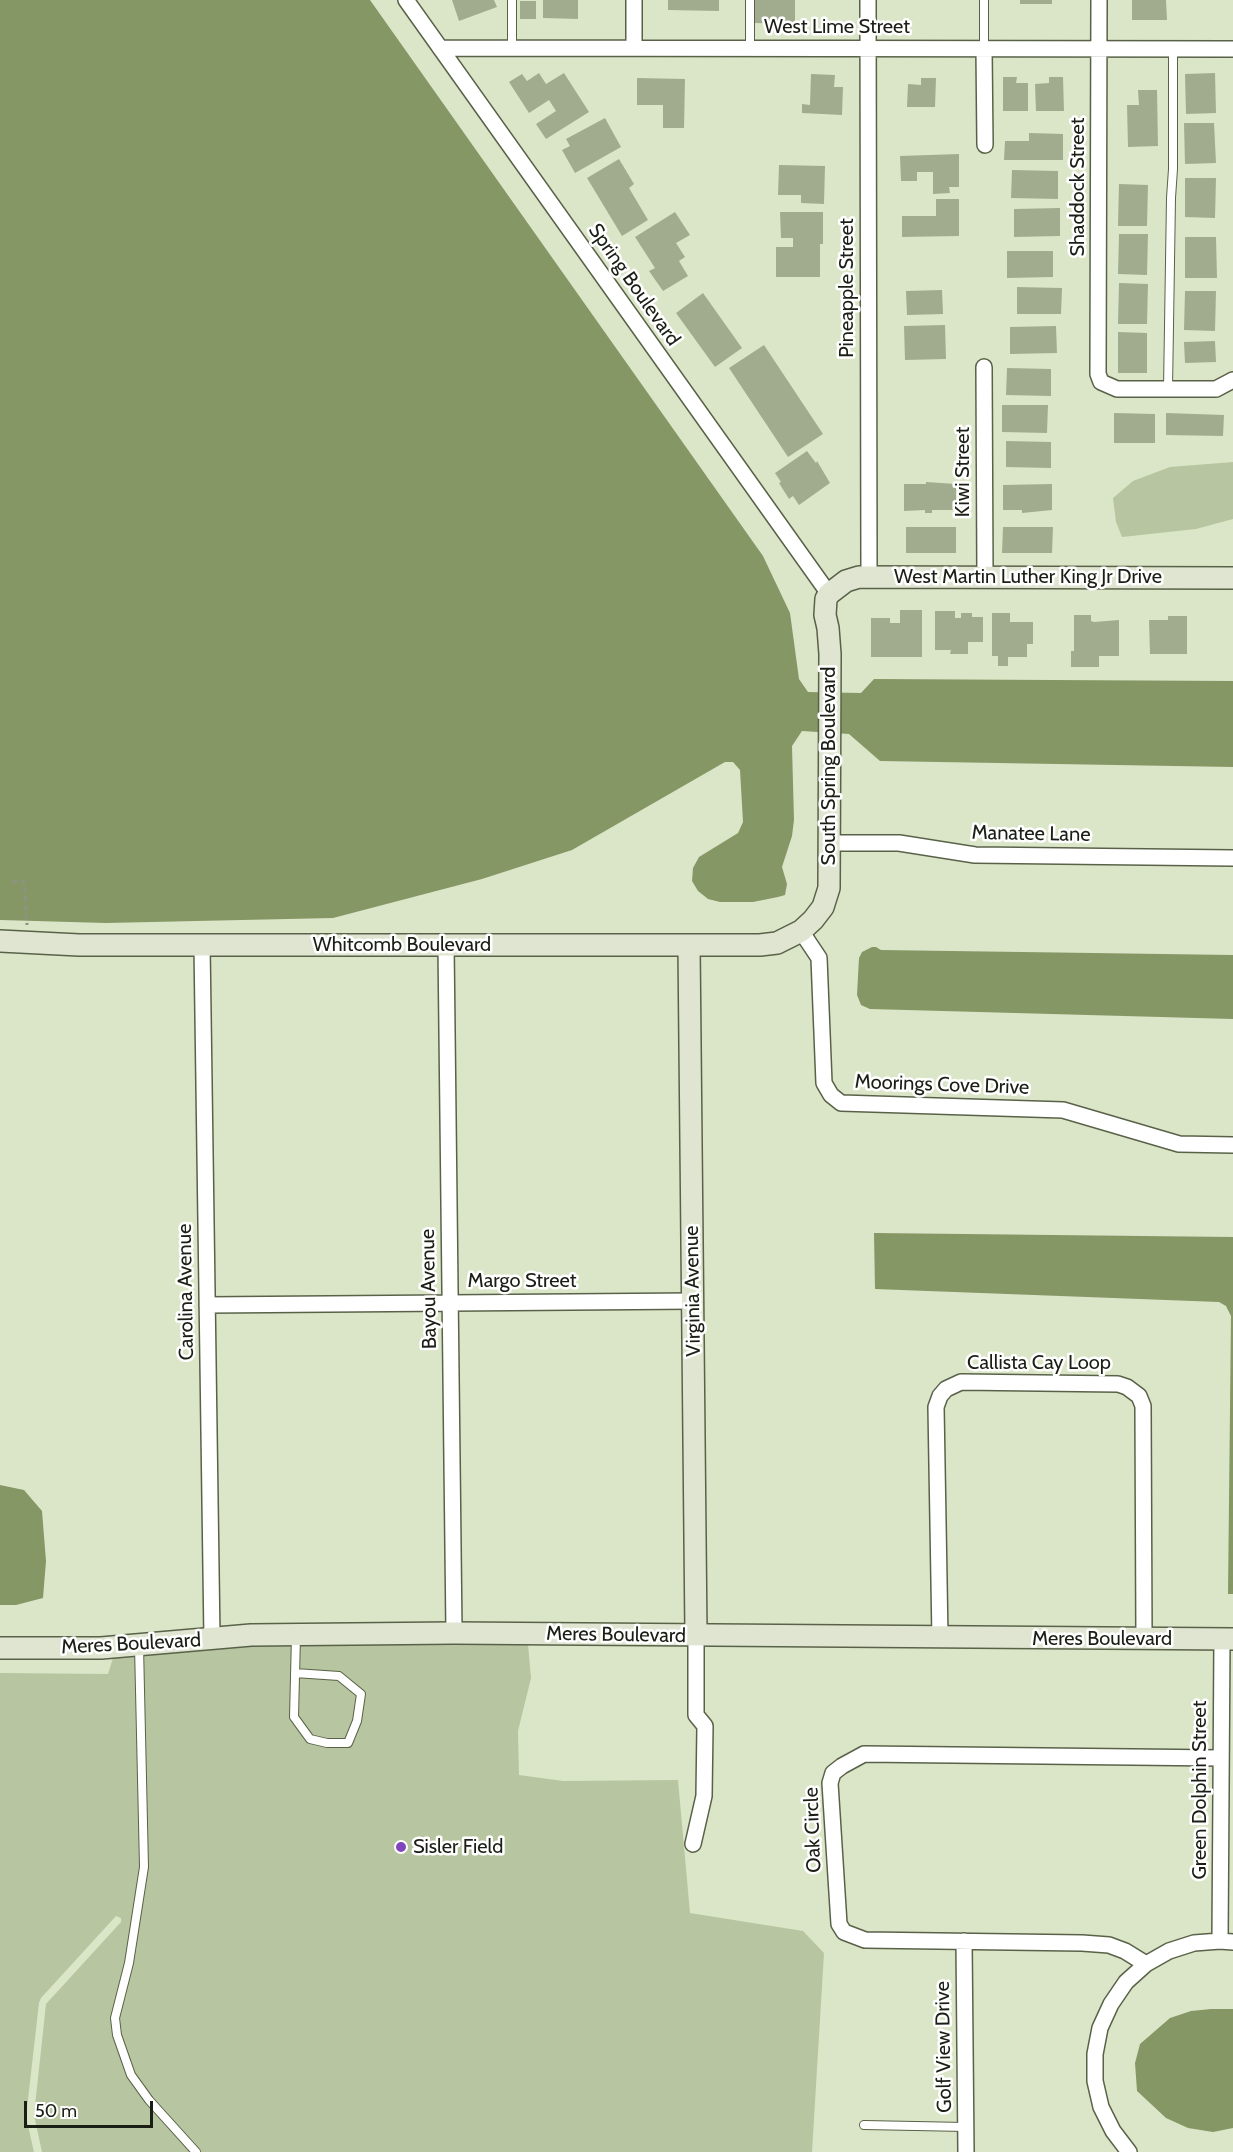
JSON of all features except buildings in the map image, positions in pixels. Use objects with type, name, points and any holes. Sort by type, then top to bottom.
[{"type":"street","name":"Spring Boulevard","points":[[406,0],[829,594]]},
{"type":"street","points":[[634,0],[634,47]]},
{"type":"street","name":"Pineapple Street","points":[[868,0],[869,577]]},
{"type":"street","name":"Shaddock Street","points":[[1100,0],[1098,374],[1101,381],[1117,389],[1168,389]]},
{"type":"street","name":"West Lime Street","points":[[440,48],[1233,49]]},
{"type":"street","points":[[984,49],[986,145]]},
{"type":"street","name":"Kiwi Street","points":[[984,367],[985,577]]},
{"type":"street","points":[[1168,389],[1216,389],[1233,380]]},
{"type":"street","name":"West Martin Luther King Jr Drive","points":[[829,594],[852,578],[869,577],[1233,578]]},
{"type":"street","name":"South Spring Boulevard","points":[[801,931],[823,907],[829,881],[830,688],[825,599],[829,594]]},
{"type":"street","name":"Manatee Lane","points":[[829,843],[899,843],[975,855],[1233,858]]},
{"type":"street","name":"Whitcomb Boulevard","points":[[0,941],[79,945],[689,946],[777,943],[801,931]]},
{"type":"street","name":"Moorings Cove Drive","points":[[801,931],[819,958],[824,1083],[831,1095],[841,1102],[1063,1110],[1179,1144],[1229,1144]]},
{"type":"street","name":"Carolina Avenue","points":[[202,945],[212,1639]]},
{"type":"street","name":"Bayou Avenue","points":[[446,945],[454,1633]]},
{"type":"street","name":"Virginia Avenue","points":[[689,946],[696,1635]]},
{"type":"street","name":"Margo Street","points":[[207,1305],[694,1301]]},
{"type":"street","name":"Callista Cay Loop","points":[[940,1638],[936,1407],[940,1396],[946,1389],[961,1382],[1118,1384],[1127,1386],[1139,1396],[1143,1406],[1144,1639]]},
{"type":"street","name":"Meres Boulevard","points":[[0,1648],[101,1648],[251,1635],[454,1633],[1228,1639]]},
{"type":"street","points":[[693,1844],[704,1796],[705,1726],[696,1715],[696,1635]]},
{"type":"street","name":"Green Dolphin Street","points":[[1226,1941],[1227,1784],[1221,1758],[1228,1639]]},
{"type":"street","name":"Oak Circle","points":[[1146,1964],[1125,1951],[1108,1945],[865,1940],[844,1932],[839,1924],[830,1783],[833,1773],[864,1754],[1221,1758]]},
{"type":"street","name":"Golf View Drive","points":[[964,1941],[966,2152]]},
{"type":"street","points":[[1129,2152],[1113,2131],[1101,2107],[1095,2081],[1095,2054],[1100,2028],[1111,2004],[1126,1982],[1146,1964],[1169,1951],[1186,1946],[1226,1941]]},
{"type":"lane","points":[[512,0],[512,47]]},
{"type":"lane","points":[[750,0],[750,48]]},
{"type":"lane","points":[[984,0],[984,49]]},
{"type":"lane","points":[[1168,389],[1173,49]]},
{"type":"lane","points":[[295,1673],[339,1676],[361,1694],[357,1721],[348,1743],[327,1743],[310,1739],[294,1717],[295,1673],[296,1635]]},
{"type":"lane","points":[[139,1646],[144,1866],[129,1963],[115,2018],[117,2035],[131,2075],[149,2100],[196,2152]]},
{"type":"lane","points":[[864,2125],[966,2127]]},
{"type":"path","points":[[12,882],[24,881],[27,933]]},
{"type":"shaded area","points":[[0,0],[370,0],[763,556],[790,613],[799,679],[808,692],[861,693],[874,679],[1233,681],[1233,767],[880,761],[849,734],[802,731],[792,746],[794,820],[792,836],[782,867],[787,884],[785,895],[778,897],[753,902],[720,902],[708,899],[698,891],[692,881],[693,868],[699,857],[738,833],[743,822],[740,770],[733,762],[725,762],[572,850],[482,879],[333,918],[106,923],[0,920]]},
{"type":"shaded area","points":[[1233,462],[1233,519],[1196,529],[1122,537],[1116,522],[1113,498],[1133,481],[1170,467]]},
{"type":"shaded area","points":[[872,947],[881,950],[1233,955],[1233,1019],[870,1009],[861,1005],[857,995],[859,958],[862,952]]},
{"type":"shaded area","points":[[874,1233],[1233,1237],[1233,1594],[1228,1594],[1231,1316],[1226,1306],[1219,1302],[875,1289]]},
{"type":"shaded area","points":[[0,1485],[24,1490],[42,1511],[46,1561],[43,1598],[16,1605],[0,1605]]},
{"type":"shaded area","points":[[528,1644],[531,1678],[518,1731],[519,1775],[563,1781],[678,1780],[690,1913],[803,1931],[824,1953],[812,2152],[42,2152],[34,2115],[46,2004],[121,1922],[121,1918],[116,1916],[41,1998],[26,2117],[34,2152],[0,2152],[0,1673],[108,1674],[113,1658],[252,1645]]},
{"type":"shaded area","points":[[1233,2009],[1233,2128],[1213,2132],[1188,2128],[1166,2118],[1137,2091],[1135,2063],[1140,2044],[1170,2018],[1191,2011]]},
{"type":"place","name":"Sisler Field","points":[[401,1847]]}]
